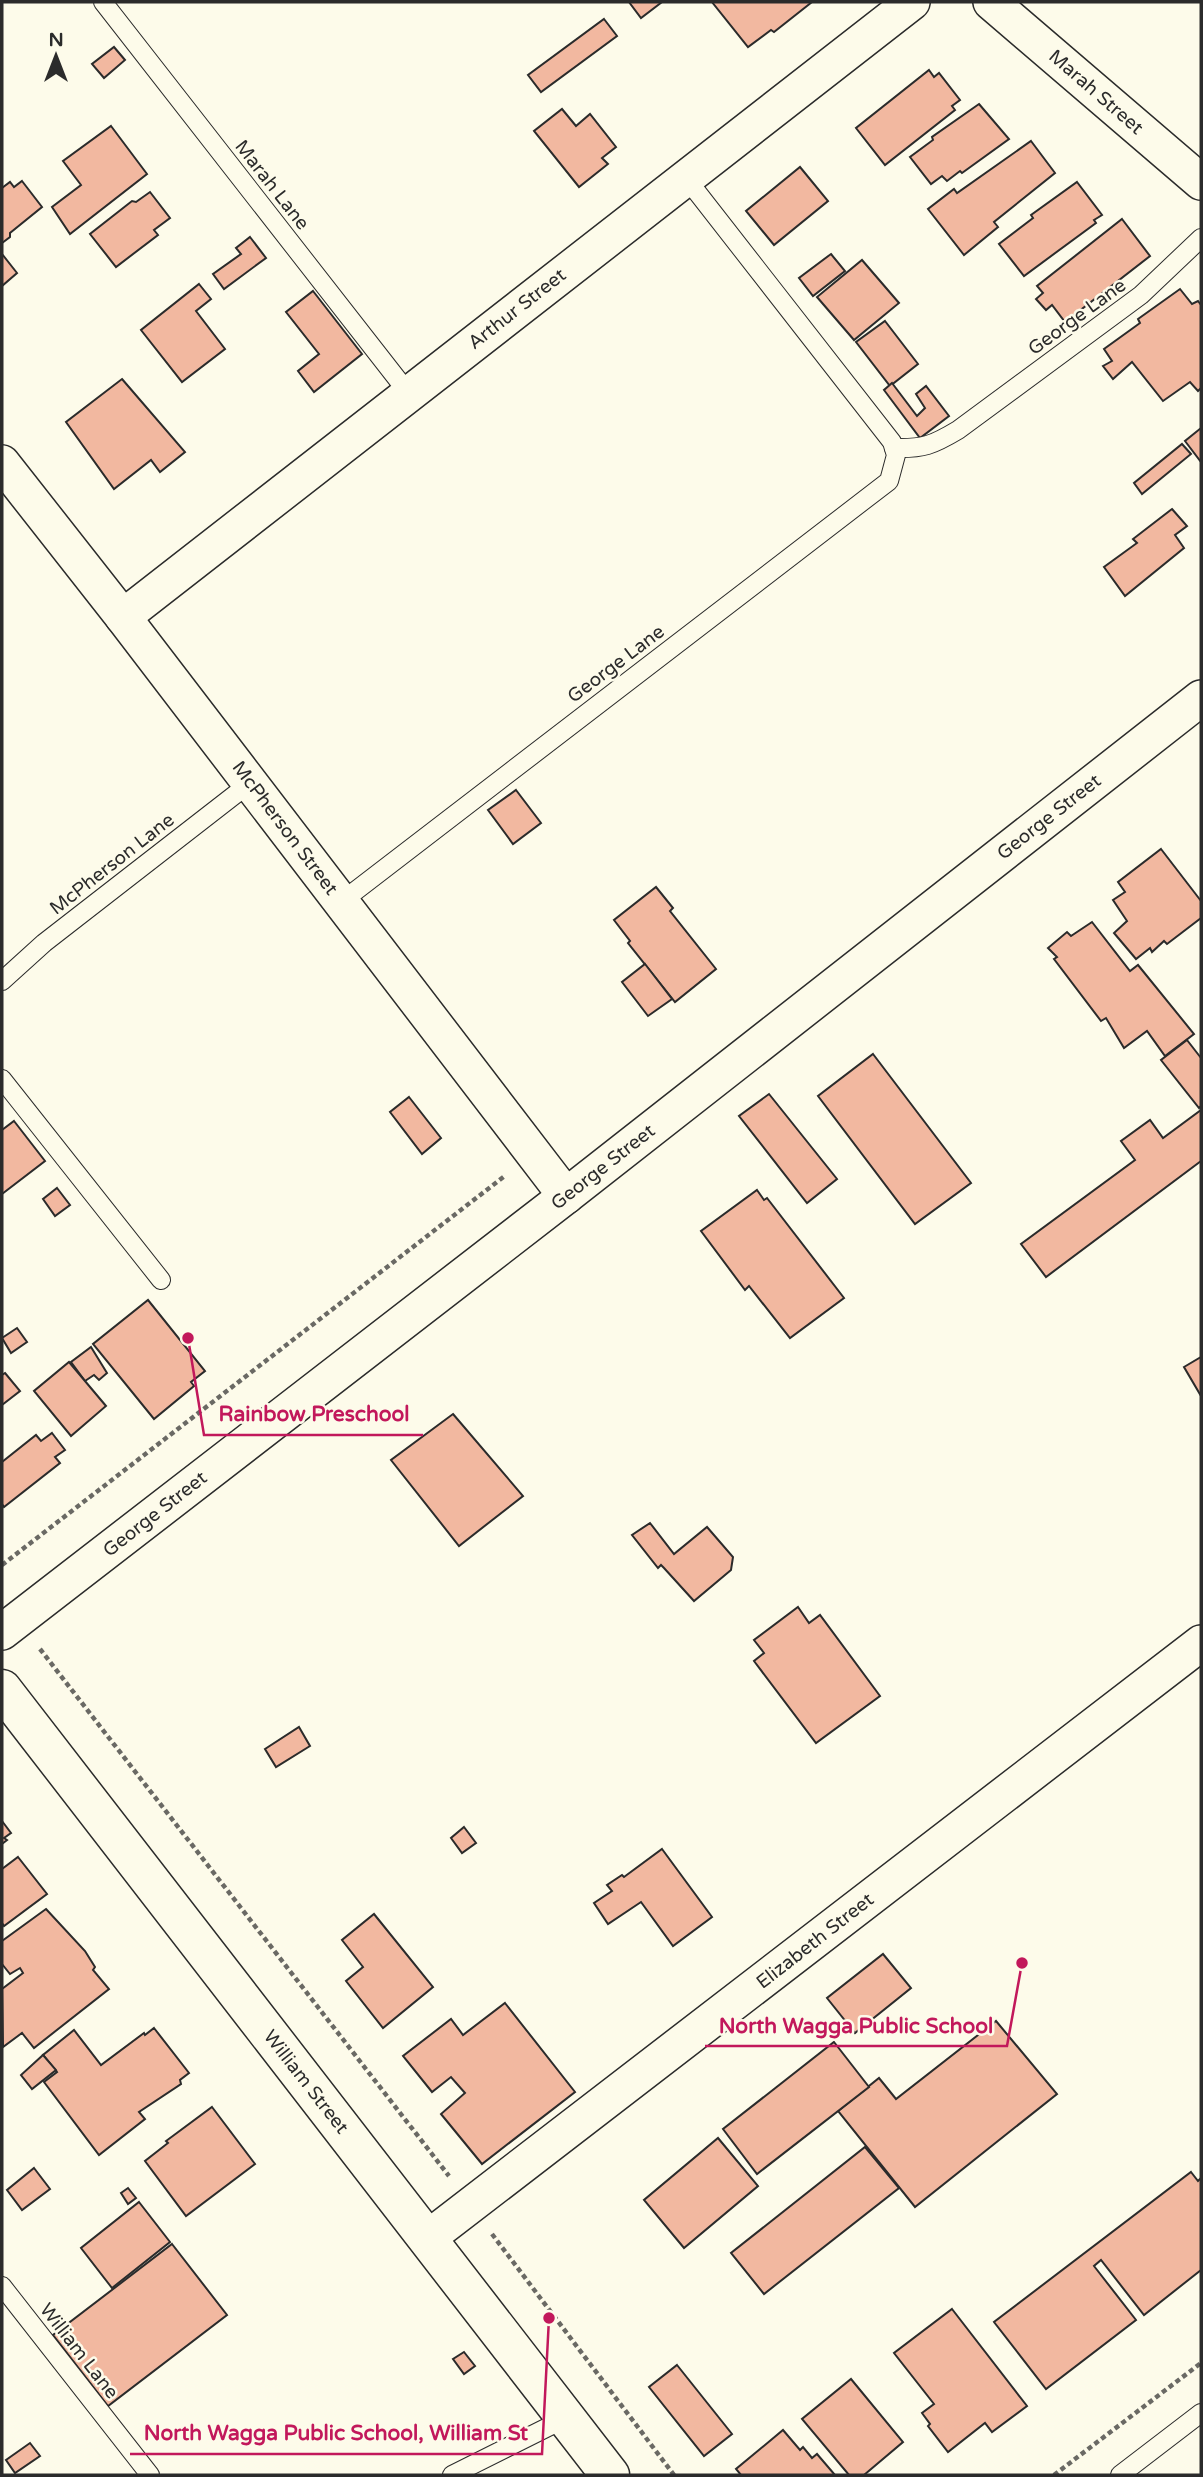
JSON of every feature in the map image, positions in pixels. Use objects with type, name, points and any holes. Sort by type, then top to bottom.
[{"type":"street","name":"Arthur Street","points":[[123,617],[912,2]]},
{"type":"street","name":"Marah Street","points":[[991,2],[1201,182]]},
{"type":"street","name":"McPherson Street","points":[[2,463],[566,1196]]},
{"type":"street","name":"George Street","points":[[10,1626],[566,1196],[1201,698]]},
{"type":"street","name":"Elizabeth Street","points":[[428,2238],[1201,1643]]},
{"type":"street","name":"William Street","points":[[2,1689],[610,2475]]},
{"type":"lane","name":"Marah Lane","points":[[103,2],[409,394]]},
{"type":"lane","points":[[686,178],[881,427],[894,448]]},
{"type":"lane","name":"George Lane","points":[[341,902],[889,481],[897,455],[894,448],[920,449],[935,444],[958,430],[1141,295],[1201,238]]},
{"type":"lane","name":"McPherson Lane","points":[[2,981],[44,943],[250,783]]},
{"type":"lane","points":[[2,1079],[161,1280]]},
{"type":"lane","name":"William Lane","points":[[2,2286],[150,2475]]},
{"type":"lane","points":[[1120,2475],[1201,2413]]},
{"type":"lane","points":[[452,2475],[566,2418]]},
{"type":"path","points":[[2,1565],[488,1188],[535,1155]]},
{"type":"path","points":[[10,1626],[471,2205],[674,2475]]},
{"type":"path","points":[[1054,2475],[1201,2363]]},
{"type":"building","points":[[629,2],[662,2],[641,18]]},
{"type":"building","points":[[712,2],[812,2],[774,32],[771,30],[748,47]]},
{"type":"building","points":[[604,19],[617,36],[541,92],[528,75]]},
{"type":"building","points":[[114,47],[125,60],[104,78],[92,64]]},
{"type":"building","points":[[929,70],[934,77],[939,73],[960,100],[952,106],[955,110],[885,165],[856,128]]},
{"type":"building","points":[[979,104],[1009,139],[962,173],[960,171],[947,181],[942,176],[931,184],[910,157],[933,140],[932,137]]},
{"type":"building","points":[[562,109],[576,126],[590,114],[616,147],[602,158],[608,164],[579,187],[534,131]]},
{"type":"building","points":[[111,126],[147,174],[70,234],[52,207],[81,185],[63,161]]},
{"type":"building","points":[[1031,141],[1055,173],[994,222],[998,227],[964,255],[928,209],[954,189],[957,193]]},
{"type":"building","points":[[800,167],[828,201],[774,245],[746,211]]},
{"type":"building","points":[[22,181],[42,207],[2,243],[2,188],[10,182],[14,187]]},
{"type":"building","points":[[1077,182],[1102,215],[1094,220],[1096,223],[1024,276],[999,244],[1033,218],[1031,215]]},
{"type":"building","points":[[150,192],[170,218],[154,230],[158,235],[116,267],[90,234],[132,201],[136,202]]},
{"type":"building","points":[[1122,219],[1150,256],[1065,322],[1052,305],[1046,310],[1036,299],[1043,293],[1037,286]]},
{"type":"building","points":[[250,237],[266,258],[224,289],[213,274],[241,254],[236,248]]},
{"type":"building","points":[[2,254],[17,273],[2,286]]},
{"type":"building","points":[[831,254],[845,271],[813,296],[799,278]]},
{"type":"building","points":[[862,260],[899,303],[854,340],[817,297]]},
{"type":"building","points":[[199,284],[211,299],[196,311],[225,349],[182,382],[141,330]]},
{"type":"building","points":[[1180,289],[1192,304],[1198,301],[1201,305],[1201,388],[1198,391],[1190,382],[1163,401],[1132,362],[1113,379],[1103,366],[1112,361],[1104,349],[1140,323],[1138,319]]},
{"type":"building","points":[[313,291],[362,354],[314,392],[298,371],[319,354],[286,312]]},
{"type":"building","points":[[885,321],[918,364],[890,386],[856,342]]},
{"type":"building","points":[[122,379],[185,452],[160,472],[151,460],[114,489],[66,422]]},
{"type":"building","points":[[892,383],[917,416],[925,408],[916,394],[926,386],[949,416],[920,438],[884,390]]},
{"type":"building","points":[[1201,428],[1201,462],[1185,441]]},
{"type":"building","points":[[1182,444],[1191,454],[1142,494],[1134,483]]},
{"type":"building","points":[[1172,509],[1187,526],[1175,535],[1184,548],[1125,596],[1104,567],[1137,543],[1133,539]]},
{"type":"building","points":[[516,790],[541,823],[513,844],[488,810]]},
{"type":"building","points":[[1161,849],[1201,901],[1201,918],[1167,944],[1164,941],[1152,952],[1150,948],[1136,959],[1114,933],[1127,921],[1113,900],[1125,892],[1118,882]]},
{"type":"building","points":[[656,887],[673,908],[670,911],[716,969],[675,1002],[628,943],[630,941],[614,920]]},
{"type":"building","points":[[1092,922],[1130,971],[1138,965],[1194,1034],[1165,1056],[1147,1031],[1124,1048],[1106,1018],[1101,1021],[1048,948],[1067,932],[1071,936]]},
{"type":"building","points":[[645,964],[672,999],[648,1016],[622,982]]},
{"type":"building","points":[[1187,1040],[1201,1058],[1199,1108],[1161,1060]]},
{"type":"building","points":[[873,1054],[971,1183],[915,1224],[818,1096]]},
{"type":"building","points":[[769,1094],[837,1179],[807,1203],[739,1116]]},
{"type":"building","points":[[409,1097],[441,1138],[422,1154],[390,1112]]},
{"type":"building","points":[[1201,1110],[1201,1161],[1046,1277],[1021,1244],[1135,1160],[1121,1141],[1150,1120],[1163,1138]]},
{"type":"building","points":[[14,1121],[45,1161],[2,1194],[2,1130]]},
{"type":"building","points":[[57,1188],[70,1205],[55,1216],[43,1199]]},
{"type":"building","points":[[757,1190],[764,1200],[767,1198],[844,1298],[790,1338],[749,1286],[745,1290],[701,1231]]},
{"type":"building","points":[[148,1300],[205,1371],[191,1382],[194,1386],[154,1419],[93,1344]]},
{"type":"building","points":[[17,1328],[27,1342],[11,1353],[2,1338]]},
{"type":"building","points":[[91,1347],[107,1373],[99,1380],[94,1375],[85,1381],[71,1362]]},
{"type":"building","points":[[1201,1357],[1201,1396],[1184,1367]]},
{"type":"building","points":[[69,1362],[106,1406],[71,1436],[34,1391]]},
{"type":"building","points":[[5,1373],[20,1391],[2,1405],[2,1375]]},
{"type":"building","points":[[453,1414],[523,1496],[459,1546],[391,1460]]},
{"type":"building","points":[[52,1433],[65,1450],[55,1457],[60,1463],[4,1507],[2,1462],[36,1435],[41,1441]]},
{"type":"building","points":[[650,1523],[674,1554],[707,1527],[733,1557],[731,1570],[694,1601],[661,1565],[658,1568],[632,1535]]},
{"type":"building","points":[[798,1607],[809,1623],[820,1615],[880,1696],[816,1743],[754,1661],[764,1653],[754,1640]]},
{"type":"building","points":[[299,1727],[310,1746],[276,1767],[265,1749]]},
{"type":"building","points":[[2,1821],[11,1833],[4,1838],[7,1840],[2,1844]]},
{"type":"building","points":[[464,1827],[476,1843],[462,1853],[451,1838]]},
{"type":"building","points":[[662,1849],[712,1917],[673,1946],[641,1902],[608,1924],[594,1903],[612,1891],[607,1885],[622,1875],[624,1877]]},
{"type":"building","points":[[18,1857],[47,1894],[4,1926],[2,1869]]},
{"type":"building","points":[[46,1909],[85,1951],[95,1967],[93,1970],[109,1989],[34,2048],[22,2033],[3,2047],[2,1989],[23,1973],[20,1968],[10,1974],[2,1964],[2,1941]]},
{"type":"building","points":[[374,1914],[433,1987],[383,2028],[346,1981],[363,1967],[342,1940]]},
{"type":"building","points":[[883,1954],[911,1988],[855,2033],[827,1998]]},
{"type":"building","points":[[505,2003],[575,2092],[482,2164],[441,2114],[465,2093],[451,2077],[432,2092],[403,2056],[451,2019],[463,2035]]},
{"type":"building","points":[[996,2021],[1057,2094],[915,2207],[838,2111],[879,2078],[896,2099]]},
{"type":"building","points":[[154,2028],[189,2073],[180,2080],[181,2084],[139,2112],[145,2119],[99,2155],[44,2082],[57,2072],[43,2055],[74,2030],[101,2065]]},
{"type":"building","points":[[834,2042],[869,2087],[757,2174],[723,2129]]},
{"type":"building","points":[[43,2055],[56,2070],[32,2089],[21,2075]]},
{"type":"building","points":[[212,2107],[255,2164],[186,2216],[145,2161],[168,2143],[166,2141]]},
{"type":"building","points":[[718,2138],[758,2186],[684,2248],[644,2200]]},
{"type":"building","points":[[865,2147],[899,2188],[764,2294],[731,2253]]},
{"type":"building","points":[[34,2168],[50,2189],[22,2210],[7,2190]]},
{"type":"building","points":[[1191,2172],[1198,2181],[1201,2178],[1201,2270],[1144,2315],[1101,2260],[1094,2266],[1136,2320],[1046,2389],[994,2322]]},
{"type":"building","points":[[128,2188],[136,2198],[128,2204],[121,2193]]},
{"type":"building","points":[[139,2202],[170,2242],[112,2288],[81,2248]]},
{"type":"building","points":[[172,2244],[227,2315],[108,2406],[53,2335]]},
{"type":"building","points":[[952,2309],[1027,2406],[992,2432],[985,2423],[948,2452],[928,2426],[930,2424],[922,2413],[934,2404],[894,2353]]},
{"type":"building","points":[[464,2352],[475,2366],[464,2374],[453,2359]]},
{"type":"building","points":[[677,2365],[732,2434],[704,2456],[649,2387]]},
{"type":"building","points":[[851,2379],[903,2442],[864,2475],[849,2475],[802,2419]]},
{"type":"building","points":[[783,2430],[800,2450],[803,2447],[812,2458],[817,2454],[835,2475],[741,2475],[736,2469]]},
{"type":"building","points":[[30,2443],[40,2456],[15,2473],[6,2460]]},
{"type":"place","name":"Rainbow Preschool","points":[[188,1338]]},
{"type":"place","name":"North Wagga Public School","points":[[1022,1963]]},
{"type":"place","name":"North Wagga Public School, William St","points":[[549,2318]]}]
